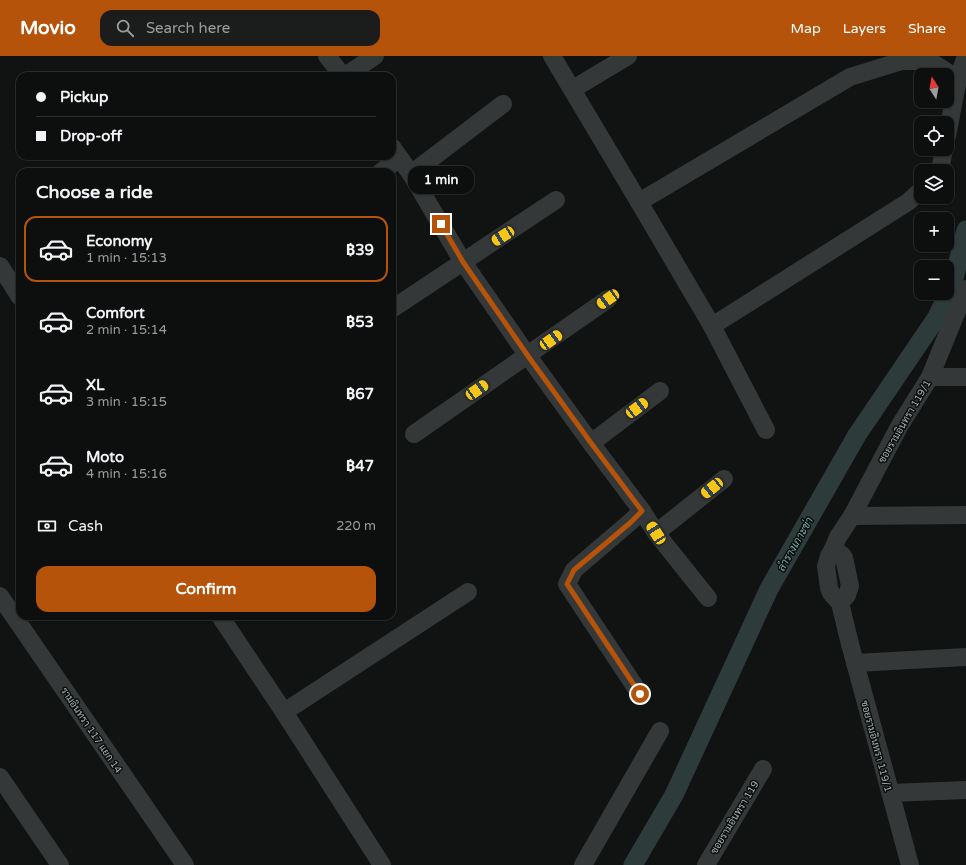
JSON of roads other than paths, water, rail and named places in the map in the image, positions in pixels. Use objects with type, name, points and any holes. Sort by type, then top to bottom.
[{"type":"street","points":[[327,56],[341,72]]},
{"type":"street","points":[[350,72],[375,56]]},
{"type":"street","points":[[552,56],[712,326],[766,430]]},
{"type":"street","points":[[573,90],[628,56]]},
{"type":"street","points":[[951,116],[958,79],[966,56]]},
{"type":"street","points":[[639,202],[850,77],[902,61],[930,61],[958,79]]},
{"type":"street","points":[[411,174],[503,104]]},
{"type":"street","points":[[396,152],[411,174],[463,262],[528,356],[642,511],[656,533],[708,598]]},
{"type":"street","points":[[712,326],[908,202],[914,196]]},
{"type":"street","points":[[396,306],[556,200]]},
{"type":"street","points":[[0,266],[16,291]]},
{"type":"street","name":"ซอยรามอินทรา 119/1","points":[[910,865],[840,603],[848,595],[850,586],[845,562],[842,555],[833,550],[838,537],[852,516],[900,425],[930,377],[966,289]]},
{"type":"street","points":[[414,434],[608,299]]},
{"type":"street","points":[[930,377],[966,377]]},
{"type":"street","points":[[591,443],[660,391]]},
{"type":"street","points":[[656,533],[724,479]]},
{"type":"street","points":[[640,694],[567,584],[574,570],[642,511]]},
{"type":"street","points":[[852,516],[966,515]]},
{"type":"street","points":[[284,712],[468,592]]},
{"type":"street","name":"รามอินทรา 117 แยก 14","points":[[0,596],[16,619]]},
{"type":"street","name":"รามอินทรา 117 แยก 14","points":[[17,620],[185,865]]},
{"type":"street","points":[[223,620],[284,712],[382,865]]},
{"type":"street","points":[[855,663],[966,657]]},
{"type":"street","points":[[583,865],[660,731]]},
{"type":"street","name":"ซอยรามอินทรา 119","points":[[706,865],[763,769]]},
{"type":"street","points":[[0,777],[60,865]]},
{"type":"street","points":[[890,793],[966,790]]},
{"type":"waterway","name":"ลำรางเกาะข่า","points":[[633,865],[674,795],[769,589],[857,435],[937,317],[952,286],[966,230]]}]
